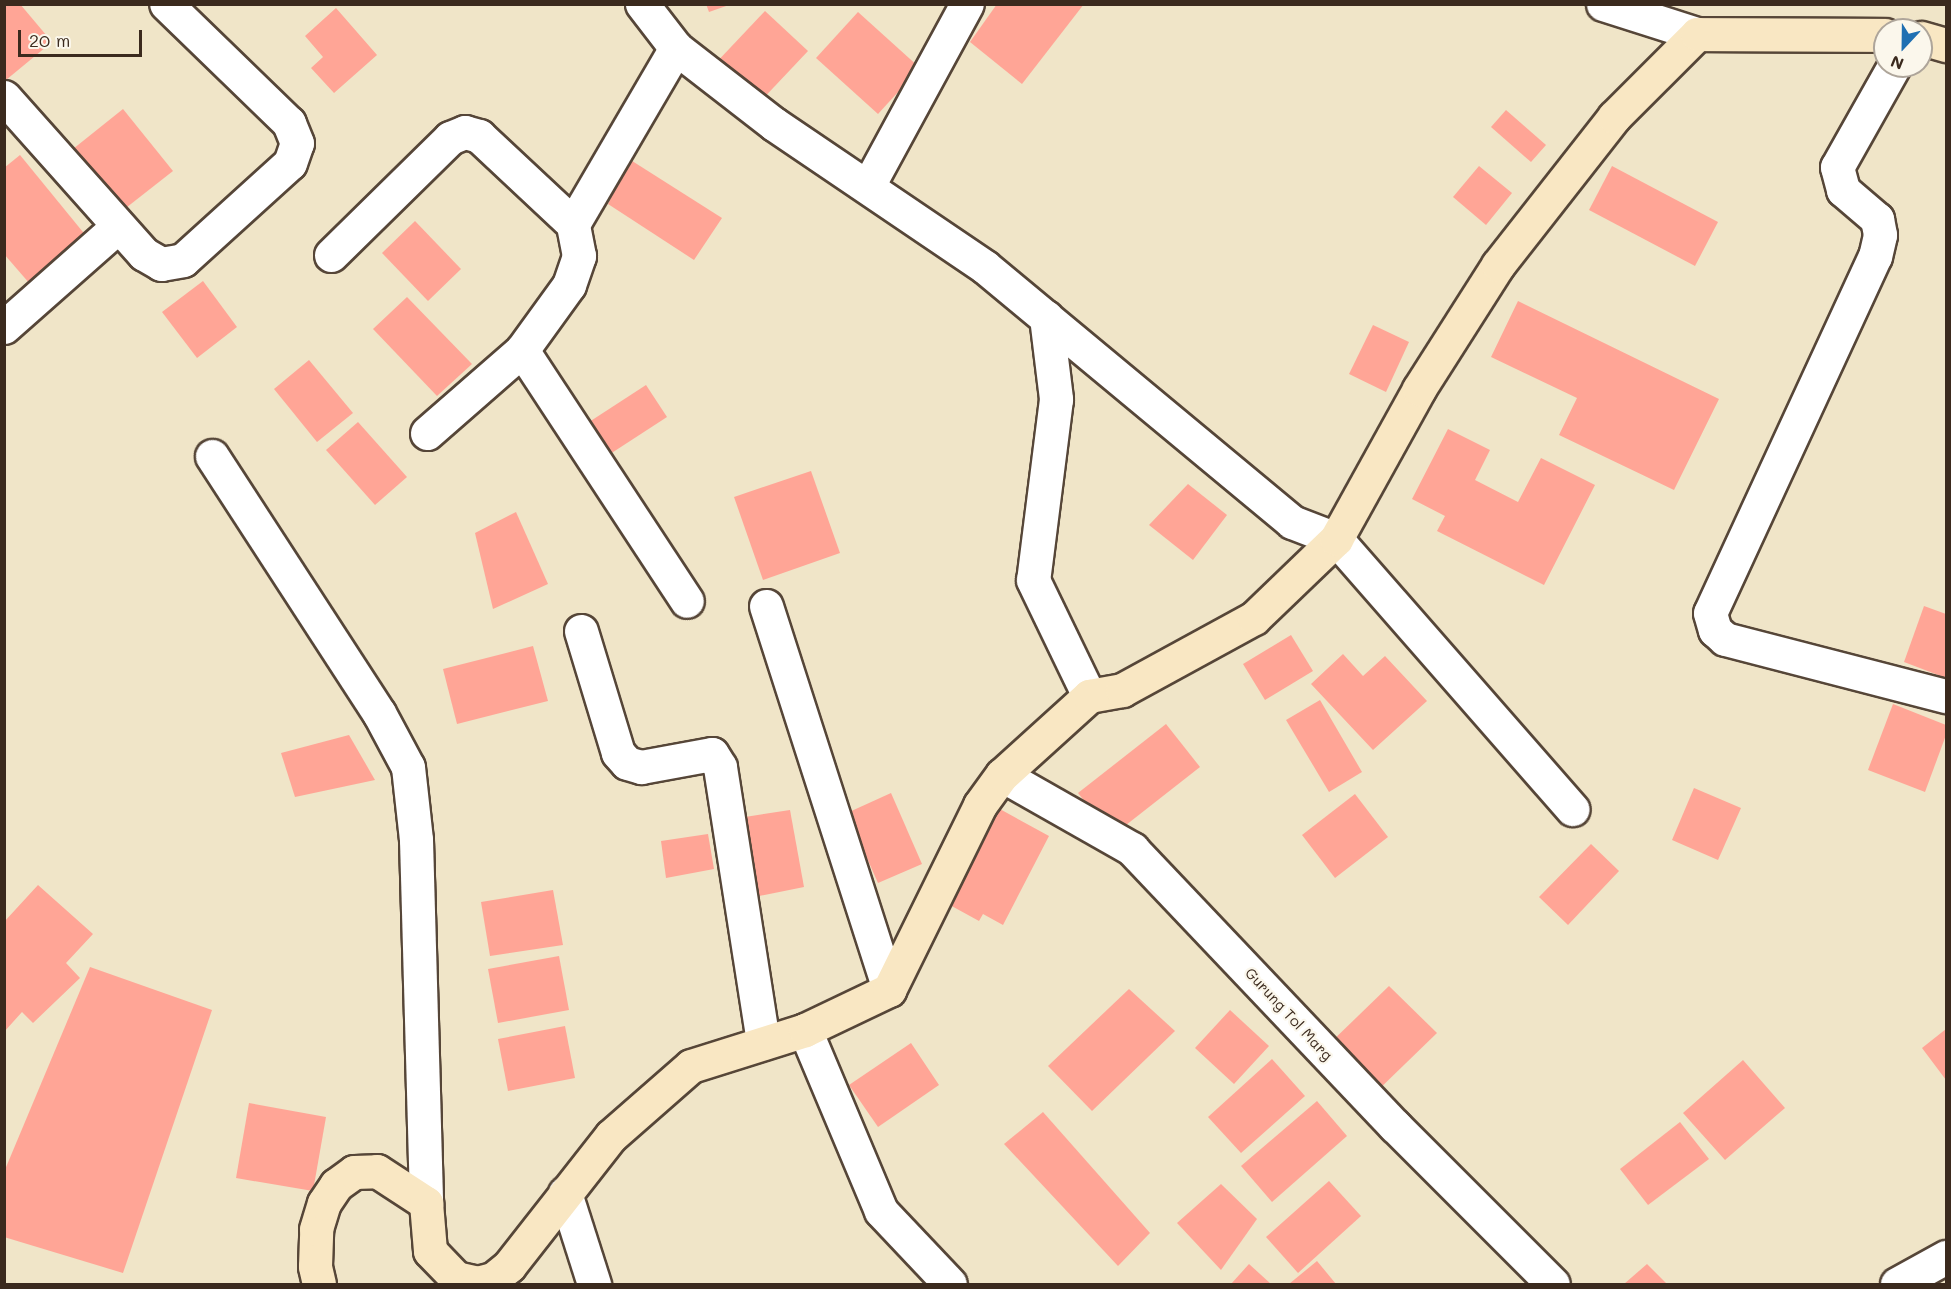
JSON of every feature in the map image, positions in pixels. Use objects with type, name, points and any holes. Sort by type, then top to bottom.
[{"type":"main road","points":[[319,1284],[315,1266],[316,1228],[324,1203],[336,1185],[354,1172],[377,1171],[426,1203],[430,1251],[456,1278],[477,1283],[494,1279],[509,1266],[611,1136],[690,1066],[805,1029],[889,990],[980,805],[1002,775],[1089,696],[1122,690],[1254,618],[1336,539],[1419,389],[1498,266],[1614,117],[1697,34],[1873,35]]},
{"type":"street","points":[[4,97],[144,254],[161,264],[183,260],[290,164],[297,142],[289,123],[166,4]]},
{"type":"street","points":[[642,4],[676,48],[774,124],[985,267],[1292,522],[1336,539],[1572,809]]},
{"type":"street","points":[[868,186],[968,4]]},
{"type":"street","points":[[1602,4],[1697,34]]},
{"type":"street","points":[[573,224],[676,48]]},
{"type":"street","points":[[1887,78],[1837,167],[1843,190],[1877,219],[1880,235],[1875,256],[1710,613],[1715,630],[1725,639],[1947,696]]},
{"type":"street","points":[[331,255],[450,138],[465,132],[479,136],[573,224],[579,256],[569,285],[522,350],[427,434]]},
{"type":"street","points":[[4,327],[118,226]]},
{"type":"street","points":[[1046,317],[1056,399],[1033,580],[1089,696]]},
{"type":"street","points":[[522,350],[687,601]]},
{"type":"street","points":[[212,456],[379,712],[408,767],[416,840],[426,1203]]},
{"type":"street","points":[[766,606],[889,990]]},
{"type":"street","points":[[580,631],[618,753],[627,763],[641,766],[712,754],[720,767],[762,1043]]},
{"type":"street","name":"Gurung Tol Marg","points":[[1002,775],[1132,849],[1395,1126],[1553,1284]]},
{"type":"street","points":[[805,1029],[880,1211],[950,1284]]},
{"type":"street","points":[[565,1193],[594,1284]]},
{"type":"street","points":[[1897,1284],[1947,1257]]},
{"type":"building","points":[[4,4],[20,4],[52,42],[6,80]]},
{"type":"building","points":[[706,4],[728,4],[729,5],[709,12]]},
{"type":"building","points":[[997,4],[1084,4],[1022,84],[970,42]]},
{"type":"building","points":[[336,8],[377,55],[334,93],[311,68],[323,57],[305,36]]},
{"type":"building","points":[[765,11],[808,51],[756,106],[713,66]]},
{"type":"building","points":[[858,12],[920,68],[878,114],[816,58]]},
{"type":"building","points":[[123,109],[173,171],[122,211],[73,149]]},
{"type":"building","points":[[1506,110],[1546,145],[1531,162],[1491,127]]},
{"type":"building","points":[[20,155],[87,237],[30,284],[4,254],[4,168]]},
{"type":"building","points":[[629,159],[722,218],[694,260],[608,204]]},
{"type":"building","points":[[1479,166],[1512,193],[1486,225],[1453,197]]},
{"type":"building","points":[[1612,166],[1718,222],[1695,266],[1589,210]]},
{"type":"building","points":[[415,221],[461,269],[428,301],[382,253]]},
{"type":"building","points":[[203,281],[237,327],[197,358],[162,312]]},
{"type":"building","points":[[407,297],[472,364],[437,396],[373,329]]},
{"type":"building","points":[[1518,301],[1719,399],[1674,490],[1559,435],[1577,398],[1491,357]]},
{"type":"building","points":[[1373,325],[1409,342],[1386,392],[1349,374]]},
{"type":"building","points":[[309,360],[353,413],[317,442],[274,389]]},
{"type":"building","points":[[646,385],[667,417],[607,456],[586,424]]},
{"type":"building","points":[[358,422],[407,477],[375,505],[326,450]]},
{"type":"building","points":[[1448,429],[1490,450],[1475,480],[1518,502],[1541,458],[1595,485],[1544,585],[1437,531],[1445,516],[1412,499]]},
{"type":"building","points":[[811,471],[840,553],[763,580],[734,497]]},
{"type":"building","points":[[1188,484],[1227,515],[1193,560],[1149,525]]},
{"type":"building","points":[[516,512],[548,584],[493,609],[475,533]]},
{"type":"building","points":[[1924,606],[1946,614],[1946,678],[1904,662]]},
{"type":"building","points":[[1291,635],[1313,671],[1265,700],[1243,664]]},
{"type":"building","points":[[533,646],[548,701],[457,724],[443,669]]},
{"type":"building","points":[[1343,654],[1363,676],[1385,656],[1427,701],[1373,750],[1311,684]]},
{"type":"building","points":[[1320,700],[1362,772],[1329,792],[1286,720]]},
{"type":"building","points":[[1893,704],[1946,725],[1946,735],[1925,792],[1868,770]]},
{"type":"building","points":[[1166,724],[1200,767],[1112,836],[1078,793]]},
{"type":"building","points":[[349,735],[375,780],[295,797],[281,753]]},
{"type":"building","points":[[1694,788],[1741,808],[1718,860],[1672,840]]},
{"type":"building","points":[[891,793],[922,864],[878,883],[847,813]]},
{"type":"building","points":[[1355,794],[1388,837],[1335,878],[1302,835]]},
{"type":"building","points":[[998,808],[1049,836],[1003,925],[983,914],[979,921],[948,904]]},
{"type":"building","points":[[790,810],[804,887],[759,896],[745,817]]},
{"type":"building","points":[[708,834],[714,869],[666,878],[661,841]]},
{"type":"building","points":[[1591,844],[1619,871],[1568,925],[1539,897]]},
{"type":"building","points":[[38,885],[93,934],[66,963],[80,978],[33,1023],[22,1012],[4,1032],[4,922]]},
{"type":"building","points":[[553,890],[563,945],[490,956],[481,902]]},
{"type":"building","points":[[559,956],[569,1010],[498,1023],[488,969]]},
{"type":"building","points":[[90,967],[212,1010],[123,1273],[4,1237],[4,1172]]},
{"type":"building","points":[[1389,986],[1437,1033],[1373,1095],[1326,1047]]},
{"type":"building","points":[[1129,989],[1175,1031],[1092,1111],[1048,1066]]},
{"type":"building","points":[[1230,1010],[1269,1046],[1234,1084],[1195,1048]]},
{"type":"building","points":[[565,1026],[575,1078],[508,1091],[498,1039]]},
{"type":"building","points":[[1946,1029],[1946,1080],[1922,1048]]},
{"type":"building","points":[[911,1043],[939,1085],[878,1127],[849,1085]]},
{"type":"building","points":[[1272,1059],[1305,1096],[1241,1153],[1208,1117]]},
{"type":"building","points":[[1743,1060],[1785,1108],[1725,1160],[1683,1113]]},
{"type":"building","points":[[1317,1101],[1347,1136],[1272,1202],[1241,1166]]},
{"type":"building","points":[[249,1103],[326,1117],[313,1191],[236,1178]]},
{"type":"building","points":[[1043,1112],[1150,1233],[1118,1266],[1004,1144]]},
{"type":"building","points":[[1680,1122],[1709,1159],[1648,1205],[1620,1169]]},
{"type":"building","points":[[1329,1181],[1361,1216],[1298,1273],[1266,1237]]},
{"type":"building","points":[[1221,1184],[1257,1219],[1221,1270],[1177,1223]]},
{"type":"building","points":[[1317,1261],[1336,1284],[1289,1284]]},
{"type":"building","points":[[1249,1264],[1271,1284],[1231,1284]]},
{"type":"building","points":[[1647,1264],[1667,1284],[1624,1284]]}]
